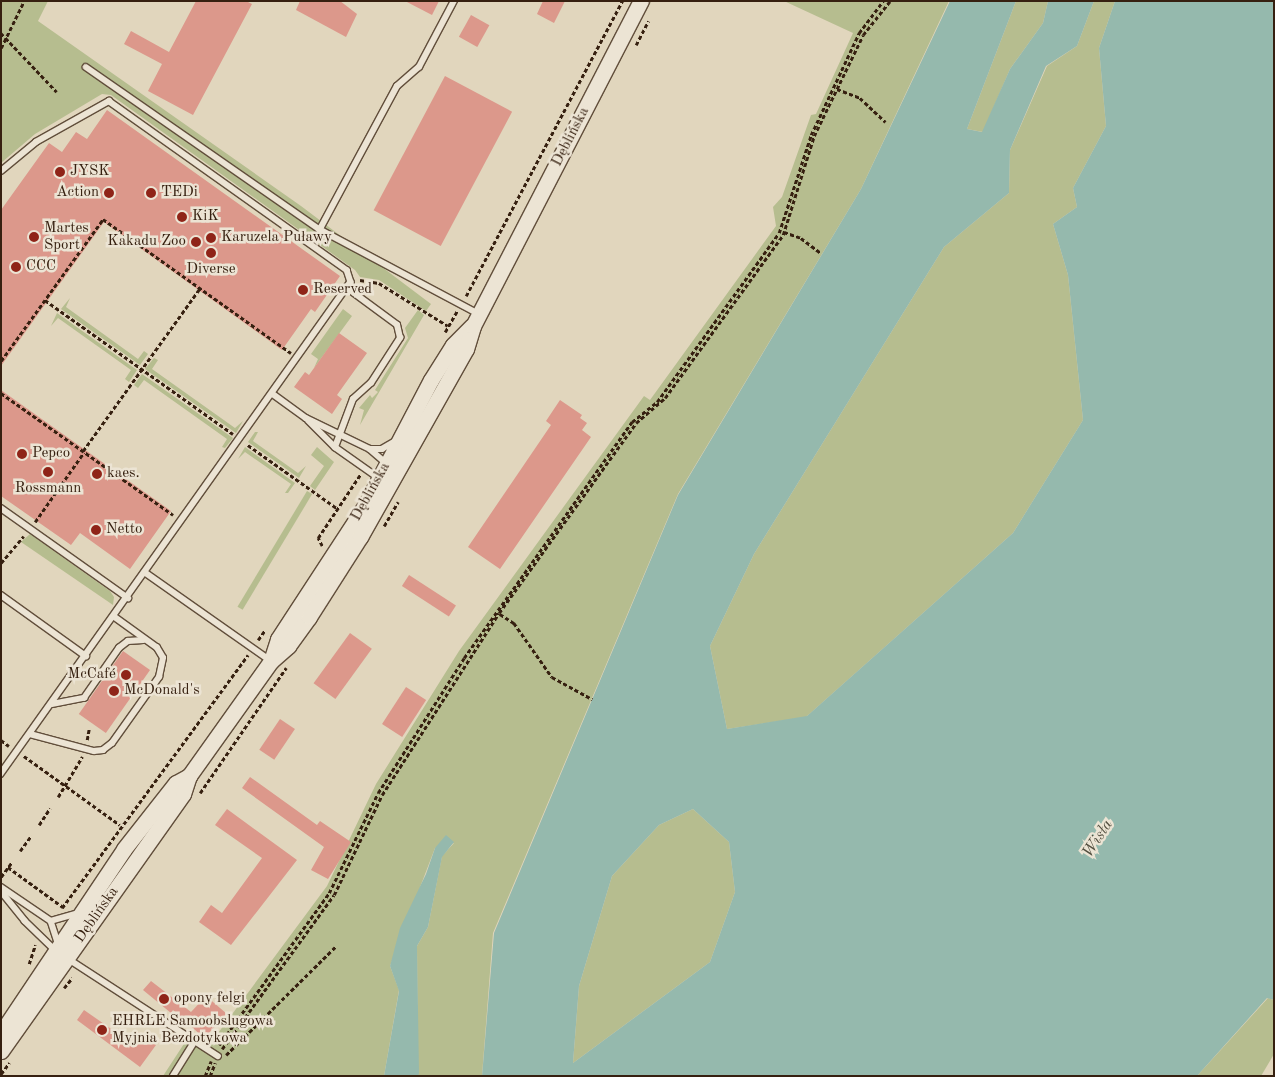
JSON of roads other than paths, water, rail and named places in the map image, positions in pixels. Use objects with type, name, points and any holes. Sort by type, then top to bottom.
[{"type":"main road","name":"Dęblińska","points":[[1,1033],[63,955],[182,794],[189,776],[271,661],[288,646],[309,617],[388,475],[466,349],[476,320],[642,1]]},
{"type":"main road","name":"Dęblińska","points":[[388,475],[403,433],[453,344],[476,320]]},
{"type":"main road","name":"Dęblińska","points":[[1,1051],[63,955],[86,908],[130,842],[176,783],[189,776]]},
{"type":"lane","points":[[320,229],[397,86],[419,67],[454,1]]},
{"type":"lane","points":[[86,67],[320,229],[461,305],[476,320]]},
{"type":"lane","points":[[1,171],[36,142],[109,101],[347,270],[351,278],[348,289],[1,774]]},
{"type":"lane","points":[[335,447],[343,434],[353,400],[371,383],[400,338],[397,325],[348,289]]},
{"type":"lane","points":[[273,394],[306,418],[335,447],[364,468],[388,475]]},
{"type":"lane","points":[[306,418],[343,434],[370,449],[388,475]]},
{"type":"lane","points":[[370,449],[382,449],[403,433]]},
{"type":"lane","points":[[1,508],[128,598]]},
{"type":"lane","points":[[146,572],[271,661]]},
{"type":"lane","points":[[1,595],[86,656]]},
{"type":"lane","points":[[30,734],[84,749],[103,750],[112,743],[159,677],[163,658],[148,641],[114,617]]},
{"type":"lane","points":[[52,704],[84,698],[119,648],[137,638],[148,641]]},
{"type":"lane","points":[[1,889],[40,937],[63,955],[215,1056]]},
{"type":"lane","points":[[1,889],[50,921],[58,937],[63,955]]},
{"type":"lane","points":[[50,921],[86,908]]},
{"type":"lane","points":[[173,1076],[194,1043]]},
{"type":"water","name":"Wisła","points":[[950,1],[1016,1],[967,129],[982,132],[1010,69],[1043,23],[1048,1],[1094,1],[1077,46],[1046,66],[1010,150],[1009,193],[944,247],[754,554],[710,646],[727,729],[807,716],[1013,533],[1083,420],[1068,275],[1053,224],[1077,207],[1073,188],[1106,126],[1099,48],[1115,1],[1274,1],[1274,1000],[1267,998],[1197,1076],[482,1076],[494,933],[678,495],[861,189]],"holes":[[[693,809],[729,842],[735,892],[710,962],[573,1063],[579,986],[612,876],[659,825]]]},
{"type":"water","points":[[446,835],[454,842],[442,857],[428,927],[417,946],[419,1073],[418,1076],[384,1076],[399,991],[390,966],[400,928],[426,874],[435,848]]},
{"type":"place","name":"JYSK","points":[[60,172]]},
{"type":"place","name":"Action","points":[[109,193]]},
{"type":"place","name":"TEDi","points":[[151,193]]},
{"type":"place","name":"KiK","points":[[182,217]]},
{"type":"place","name":"Martes Sport","points":[[34,237]]},
{"type":"place","name":"Karuzela Puławy","points":[[211,238]]},
{"type":"place","name":"Kakadu Zoo","points":[[196,242]]},
{"type":"place","name":"Diverse","points":[[211,253]]},
{"type":"place","name":"CCC","points":[[16,267]]},
{"type":"place","name":"Reserved","points":[[303,290]]},
{"type":"place","name":"Pepco","points":[[22,454]]},
{"type":"place","name":"Rossmann","points":[[48,472]]},
{"type":"place","name":"kaes.","points":[[97,474]]},
{"type":"place","name":"Netto","points":[[96,530]]},
{"type":"place","name":"McCafé","points":[[126,675]]},
{"type":"place","name":"McDonald's","points":[[114,691]]},
{"type":"place","name":"opony felgi","points":[[164,999]]},
{"type":"place","name":"EHRLE Samoobslugowa Myjnia Bezdotykowa","points":[[102,1030]]}]
